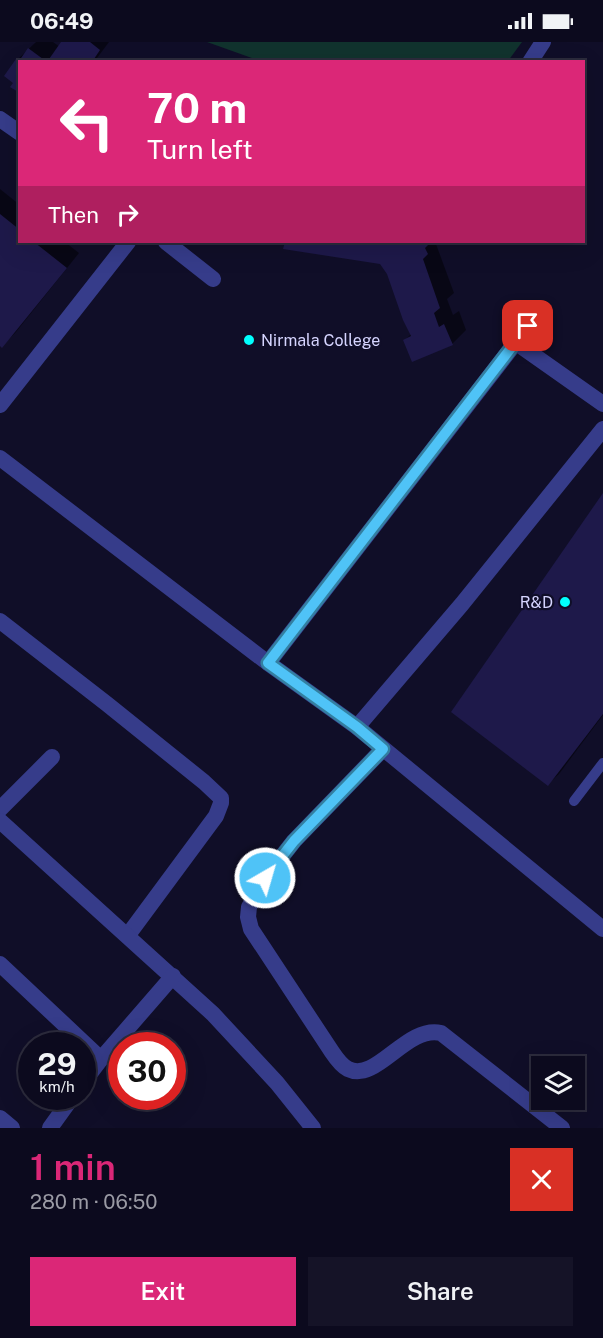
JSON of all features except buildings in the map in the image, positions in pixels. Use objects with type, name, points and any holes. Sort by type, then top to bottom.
[{"type":"street","points":[[531,60],[543,42]]},
{"type":"street","points":[[0,119],[18,132]]},
{"type":"street","points":[[0,405],[127,243]]},
{"type":"street","points":[[167,243],[213,279]]},
{"type":"street","points":[[268,663],[540,311]]},
{"type":"street","points":[[515,342],[603,404]]},
{"type":"street","points":[[357,727],[462,604],[603,429]]},
{"type":"street","points":[[0,458],[268,663],[357,727],[603,929]]},
{"type":"street","points":[[0,621],[116,711],[221,798],[216,816],[128,935]]},
{"type":"street","points":[[383,749],[294,841],[265,878],[249,907],[248,917],[251,928],[332,1052],[348,1069],[356,1071],[371,1068],[411,1039],[425,1032],[441,1033],[562,1128]]},
{"type":"street","points":[[0,809],[52,757]]},
{"type":"street","points":[[0,821],[213,1014],[278,1083],[312,1127]]},
{"type":"street","points":[[0,964],[101,1059]]},
{"type":"street","points":[[96,1066],[173,976]]},
{"type":"street","points":[[50,1128],[63,1110]]},
{"type":"street","points":[[0,1118],[12,1128]]},
{"type":"lane","points":[[574,801],[603,763]]},
{"type":"green space","points":[[207,42],[522,42],[509,60],[257,60]]},
{"type":"place","name":"Nirmala College","points":[[249,340]]},
{"type":"place","name":"R&D","points":[[565,602]]},
{"type":"route","points":[[265,878],[294,841],[383,749],[357,727],[268,663],[528,326]]}]
